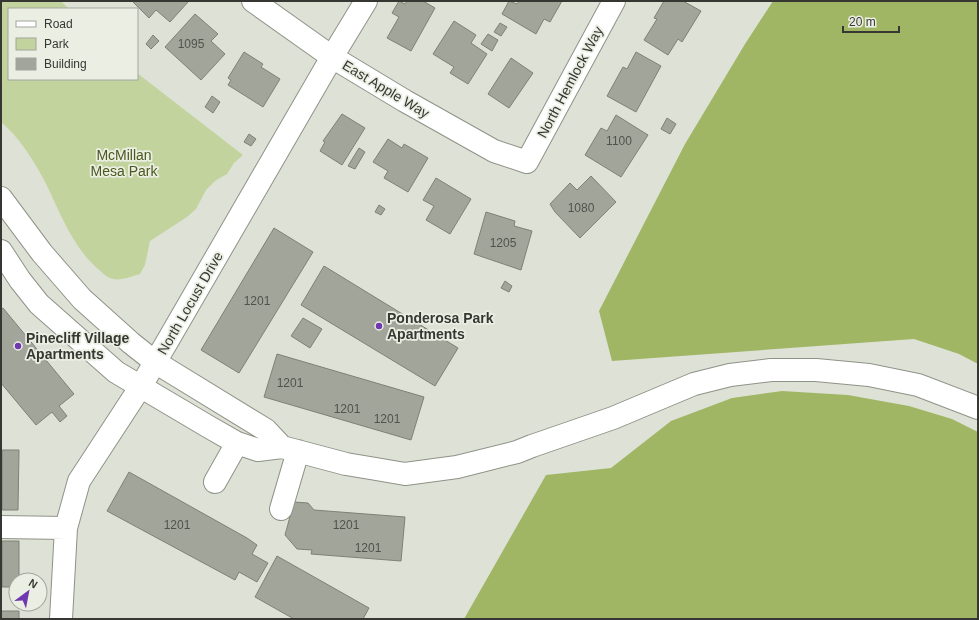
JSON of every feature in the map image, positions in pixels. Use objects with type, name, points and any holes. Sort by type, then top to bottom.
[{"type":"street","name":"East Apple Way","points":[[253,1],[332,56],[494,151],[527,162]]},
{"type":"street","name":"North Locust Drive","points":[[61,619],[66,528],[79,481],[141,386],[332,56],[366,1]]},
{"type":"street","name":"North Hemlock Way","points":[[527,162],[614,1]]},
{"type":"street","points":[[1,198],[42,253],[82,299],[131,343],[155,362],[266,430],[290,449]]},
{"type":"street","points":[[1,251],[20,280],[39,304],[116,372],[237,443],[258,450],[290,449],[346,464],[405,474],[457,468],[517,452],[613,418],[694,384],[730,375],[771,370],[816,370],[869,375],[918,385],[978,408]]},
{"type":"street","points":[[215,482],[237,443]]},
{"type":"street","points":[[281,509],[290,449]]},
{"type":"street","points":[[1,527],[66,528]]},
{"type":"green space","name":"McMillan Mesa Park","points":[[1,1],[61,1],[68,8],[8,8],[8,80],[138,80],[138,74],[243,155],[234,163],[227,174],[215,181],[206,190],[196,209],[187,217],[150,241],[145,265],[140,274],[123,279],[116,279],[103,274],[80,249],[60,215],[43,178],[30,155],[14,134],[1,122]]},
{"type":"green space","points":[[773,1],[978,1],[978,364],[959,354],[914,339],[612,361],[599,311],[685,144],[745,44]]},
{"type":"green space","points":[[782,391],[848,395],[909,406],[952,419],[978,432],[978,619],[464,619],[546,475],[611,468],[671,421],[732,398]]},
{"type":"building","points":[[132,1],[188,2],[170,22],[156,10],[149,18]]},
{"type":"building","points":[[399,1],[405,4],[407,1],[423,1],[435,8],[411,51],[387,38],[399,17],[392,13]]},
{"type":"building","points":[[509,1],[517,4],[519,1],[562,1],[550,22],[544,19],[536,34],[502,14]]},
{"type":"building","points":[[664,1],[683,1],[701,11],[682,42],[678,39],[668,55],[644,40],[657,19],[654,18]]},
{"type":"building","points":[[195,14],[218,34],[211,41],[225,54],[201,80],[165,47]]},
{"type":"building","points":[[454,21],[476,35],[471,43],[487,54],[468,84],[450,73],[454,67],[433,54]]},
{"type":"building","points":[[500,23],[507,27],[501,36],[494,32]]},
{"type":"building","points":[[488,34],[498,40],[492,51],[481,44]]},
{"type":"building","points":[[153,35],[159,41],[151,49],[146,44]]},
{"type":"building","points":[[244,52],[263,64],[261,67],[280,79],[263,107],[228,85],[231,80],[228,78]]},
{"type":"building","points":[[636,52],[661,66],[636,112],[607,96],[623,67],[627,69]]},
{"type":"building","points":[[511,58],[533,73],[509,108],[488,94]]},
{"type":"building","points":[[212,96],[220,102],[213,113],[205,107]]},
{"type":"building","points":[[342,114],[365,128],[342,165],[320,151],[325,142],[323,141]]},
{"type":"building","points":[[616,115],[648,135],[621,177],[585,155],[601,128],[607,131]]},
{"type":"building","points":[[667,118],[676,124],[670,134],[661,129]]},
{"type":"building","points":[[249,134],[256,139],[251,146],[244,142]]},
{"type":"building","points":[[388,139],[402,148],[404,144],[428,158],[408,192],[384,178],[388,171],[373,162]]},
{"type":"building","points":[[359,148],[365,152],[355,169],[348,166]]},
{"type":"building","points":[[591,176],[616,202],[580,238],[555,212],[550,204],[570,183],[577,190]]},
{"type":"building","points":[[436,178],[471,199],[450,234],[426,220],[434,206],[423,200]]},
{"type":"building","points":[[379,205],[385,209],[381,215],[375,212]]},
{"type":"building","points":[[486,212],[515,221],[514,226],[532,231],[521,270],[474,254]]},
{"type":"building","points":[[274,228],[313,252],[239,373],[201,350]]},
{"type":"building","name":"Ponderosa Park Apartments","points":[[324,266],[458,348],[435,386],[301,305]]},
{"type":"building","points":[[505,281],[512,286],[509,292],[501,288]]},
{"type":"building","name":"Pinecliff Village Apartments","points":[[3,308],[74,394],[59,406],[67,416],[60,422],[52,412],[36,425],[1,383],[1,309]]},
{"type":"building","points":[[303,318],[322,329],[310,348],[291,336]]},
{"type":"building","points":[[277,354],[424,397],[411,440],[264,397]]},
{"type":"building","points":[[2,450],[19,450],[18,510],[2,510]]},
{"type":"building","points":[[129,472],[257,545],[252,554],[268,563],[257,582],[239,572],[235,580],[107,511]]},
{"type":"building","points":[[294,502],[308,503],[314,510],[405,517],[401,561],[311,554],[312,550],[297,549],[285,535]]},
{"type":"building","points":[[2,541],[19,541],[19,572],[8,572],[8,587],[2,587]]},
{"type":"building","points":[[277,556],[369,608],[363,619],[294,619],[255,597]]},
{"type":"building","points":[[1,611],[19,612],[19,619],[1,619]]},
{"type":"place","name":"Ponderosa Park Apartments","points":[[379,326]]},
{"type":"place","name":"Pinecliff Village Apartments","points":[[18,346]]}]
